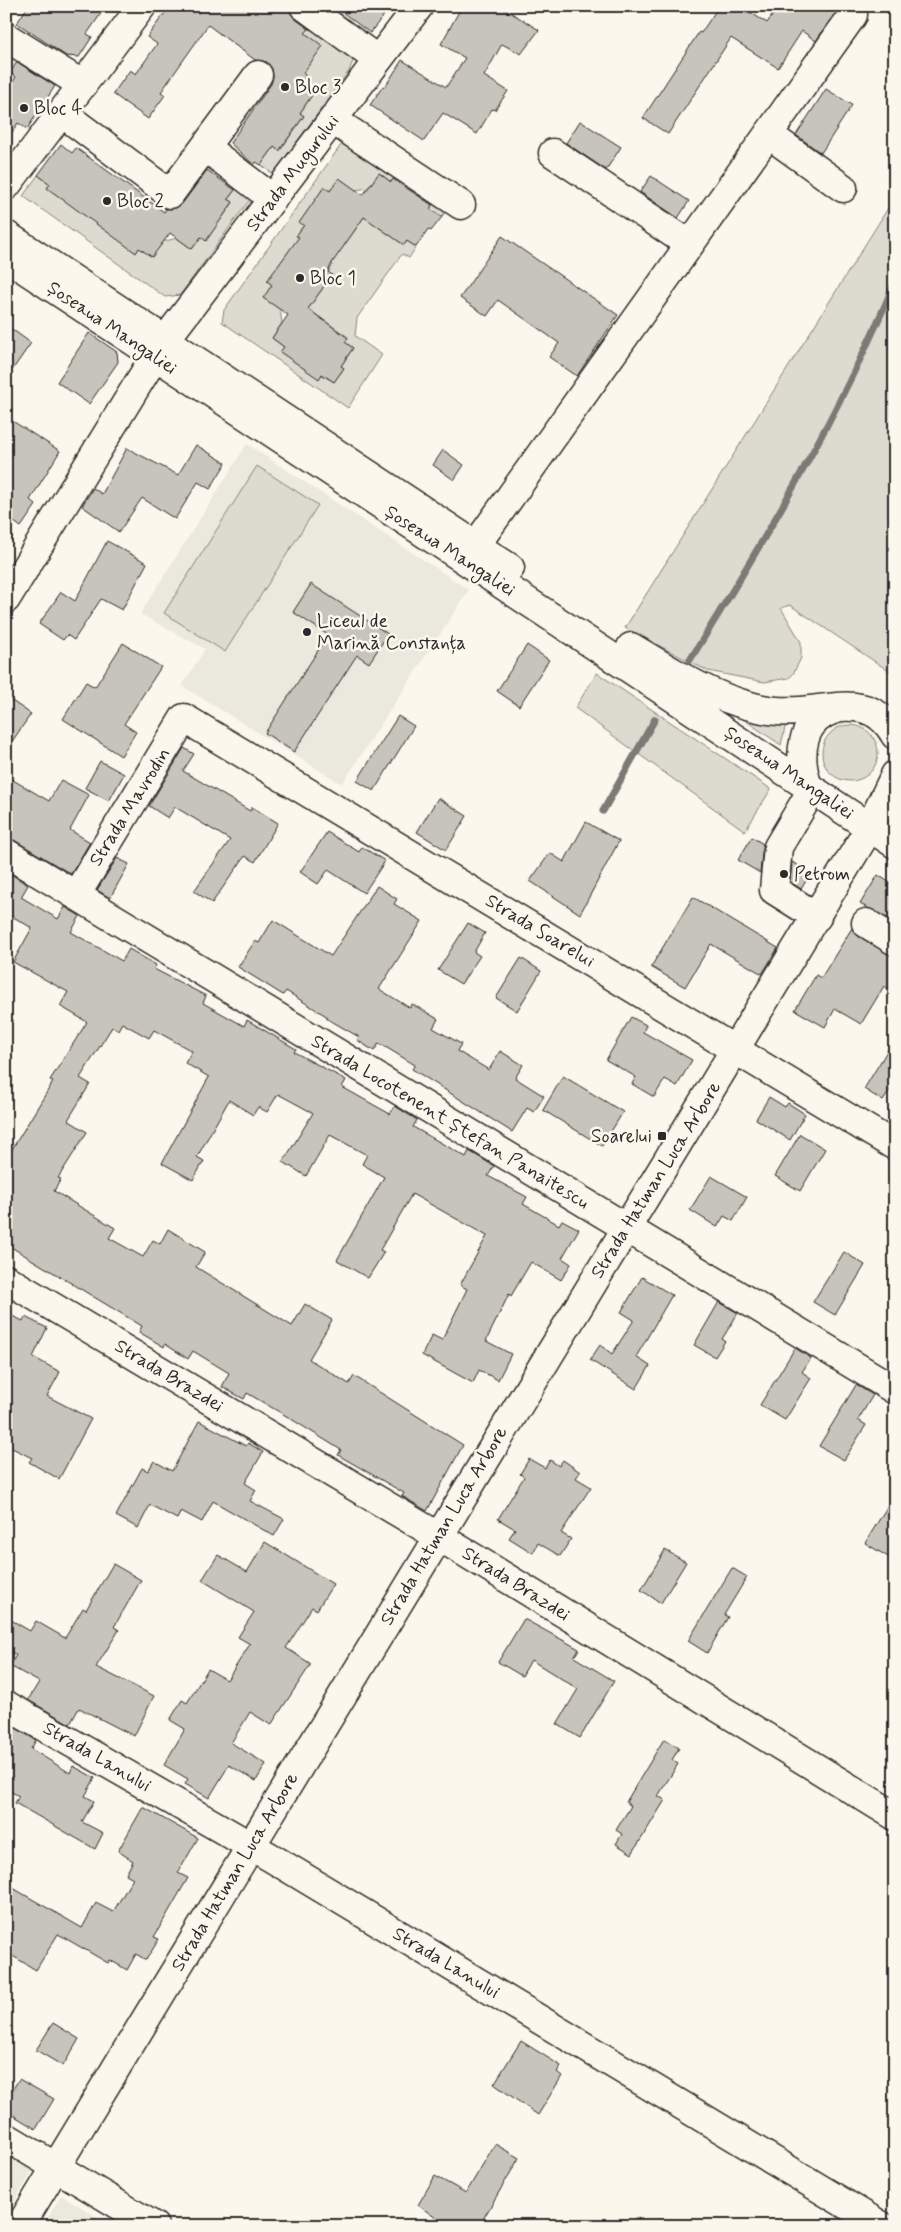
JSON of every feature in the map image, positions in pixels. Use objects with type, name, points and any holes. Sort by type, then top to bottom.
[{"type":"street","points":[[7,186],[142,6]]},
{"type":"street","points":[[304,6],[378,60]]},
{"type":"street","name":"Strada Mugurului","points":[[6,599],[160,347],[419,6]]},
{"type":"street","points":[[476,545],[852,15]]},
{"type":"street","points":[[6,37],[83,85]]},
{"type":"street","points":[[62,113],[170,194],[258,74]]},
{"type":"street","points":[[333,120],[461,205]]},
{"type":"street","points":[[768,134],[843,188]]},
{"type":"street","points":[[205,147],[273,199]]},
{"type":"street","points":[[553,153],[689,244]]},
{"type":"street","name":"Șoseaua Mangaliei","points":[[6,235],[160,347],[895,844]]},
{"type":"street","name":"Șoseaua Mangaliei","points":[[6,257],[160,347],[476,545],[618,639],[708,692],[747,705],[777,711],[848,706],[863,708],[878,715],[889,725],[895,736]]},
{"type":"street","points":[[817,917],[774,890],[778,847],[810,788],[801,759],[802,745],[807,730],[817,718],[829,710],[848,706]]},
{"type":"street","name":"Strada Mavrodin","points":[[76,895],[184,718]]},
{"type":"street","name":"Strada Soarelui","points":[[184,718],[737,1049],[895,1146]]},
{"type":"street","name":"Strada Hatman Luca Arbore","points":[[20,2226],[438,1536],[817,917],[870,827],[895,776]]},
{"type":"street","name":"Strada Locotenent Ștefan Panaitescu","points":[[6,853],[895,1390]]},
{"type":"street","points":[[866,923],[895,941]]},
{"type":"street","name":"Strada Brazdei","points":[[6,1280],[438,1536],[895,1816]]},
{"type":"street","name":"Strada Lanului","points":[[6,1705],[251,1846],[882,2226]]},
{"type":"street","points":[[6,2137],[154,2226]]},
{"type":"shaded area","points":[[288,6],[349,51],[353,61],[349,71],[273,174],[261,165],[274,147],[280,151],[304,116],[300,113],[312,95],[299,86],[306,76],[303,73],[291,28]]},
{"type":"shaded area","points":[[346,138],[450,204],[442,217],[430,209],[433,203],[395,177],[391,182],[379,173],[368,188],[355,190],[339,178],[330,191],[324,188],[300,223],[304,225],[297,236],[303,240],[292,247],[268,281],[272,285],[264,298],[280,309],[282,323],[272,338],[284,347],[281,352],[334,382],[344,368],[341,366],[353,348],[345,342],[348,337],[308,309],[332,275],[328,272],[333,264],[327,260],[340,251],[364,217],[404,245],[407,241],[416,247],[409,258],[402,254],[357,318],[355,336],[382,355],[348,408],[222,322],[224,310]]},
{"type":"shaded area","points":[[38,175],[135,252],[139,248],[177,238],[192,249],[201,237],[206,240],[233,203],[228,199],[237,187],[251,198],[180,295],[165,297],[23,196]]},
{"type":"shaded area","points":[[895,197],[895,675],[790,605],[781,608],[801,642],[801,658],[789,678],[764,682],[708,671],[625,628]]},
{"type":"shaded area","name":"Liceul de Marină Constanța","points":[[247,444],[469,590],[342,784],[182,686],[205,649],[140,614]]},
{"type":"shaded area","points":[[257,466],[318,505],[225,652],[164,613]]},
{"type":"shaded area","points":[[597,673],[771,789],[745,831],[575,708]]},
{"type":"shaded area","points":[[730,710],[787,719],[781,745]]},
{"type":"shaded area","points":[[844,725],[856,725],[870,733],[878,747],[876,764],[870,773],[856,781],[844,781],[834,776],[827,769],[822,759],[822,747],[827,737],[834,730]]},
{"type":"shaded area","points":[[6,2152],[34,2169],[6,2215]]},
{"type":"shaded area","points":[[61,2195],[112,2226],[43,2226]]},
{"type":"building","points":[[28,6],[106,6],[87,34],[92,37],[79,57],[66,56],[17,23]]},
{"type":"building","name":"Bloc 3","points":[[170,6],[190,6],[199,13],[204,6],[289,6],[294,18],[309,29],[305,33],[323,46],[303,73],[306,76],[299,86],[312,95],[300,113],[304,116],[279,151],[274,147],[261,165],[256,162],[254,165],[230,143],[271,84],[273,77],[272,69],[267,62],[255,60],[208,25],[161,92],[165,95],[148,119],[113,94],[130,70],[136,74],[157,44],[147,37]]},
{"type":"building","points":[[334,6],[372,6],[384,15],[370,33]]},
{"type":"building","points":[[462,6],[500,6],[539,30],[521,54],[502,44],[484,76],[508,91],[495,110],[492,109],[477,134],[443,113],[424,141],[370,105],[383,86],[385,87],[402,60],[446,87],[465,58],[441,44]]},
{"type":"building","points":[[719,6],[740,6],[767,23],[779,6],[832,6],[837,10],[816,41],[802,31],[778,68],[731,38],[668,134],[643,118],[699,32],[701,33]]},
{"type":"building","name":"Bloc 4","points":[[17,62],[55,86],[27,129],[18,123],[6,142],[6,93],[16,77],[10,73]]},
{"type":"building","points":[[826,89],[852,105],[821,153],[796,135]]},
{"type":"building","points":[[580,121],[621,147],[606,170],[566,143]]},
{"type":"building","name":"Bloc 2","points":[[61,144],[72,153],[76,148],[164,212],[166,209],[176,208],[182,204],[207,170],[235,190],[228,199],[233,202],[206,241],[201,237],[192,249],[170,233],[152,257],[139,248],[136,253],[47,188],[50,184],[38,175]]},
{"type":"building","name":"Bloc 1","points":[[379,173],[391,182],[393,179],[432,205],[430,209],[442,217],[431,231],[428,229],[416,247],[407,241],[404,245],[364,217],[332,263],[328,272],[332,275],[308,309],[348,338],[345,342],[353,348],[341,366],[344,368],[334,382],[322,374],[319,379],[280,352],[284,347],[272,338],[288,315],[263,298],[272,285],[267,281],[299,237],[296,236],[304,225],[299,223],[324,187],[330,191],[339,178],[363,195]]},
{"type":"building","points":[[651,176],[689,201],[678,218],[640,192]]},
{"type":"building","points":[[502,236],[618,315],[577,376],[549,357],[559,343],[498,300],[487,316],[460,298]]},
{"type":"building","points":[[6,325],[31,343],[6,379]]},
{"type":"building","points":[[89,333],[117,352],[118,362],[89,404],[57,382]]},
{"type":"building","points":[[6,417],[60,451],[30,500],[36,505],[21,527],[6,516]]},
{"type":"building","points":[[196,445],[226,463],[210,489],[198,482],[175,519],[142,498],[119,532],[82,506],[93,488],[102,494],[127,448],[178,475]]},
{"type":"building","points":[[443,450],[464,465],[454,480],[433,465]]},
{"type":"building","points":[[107,541],[147,563],[122,610],[101,599],[74,640],[67,635],[63,640],[39,624],[61,592],[75,601]]},
{"type":"building","points":[[311,584],[388,634],[369,663],[357,655],[294,752],[265,733],[328,635],[293,612]]},
{"type":"building","points":[[123,643],[161,667],[124,724],[136,732],[121,756],[63,719],[86,682],[95,687]]},
{"type":"building","points":[[527,645],[549,660],[519,706],[497,691]]},
{"type":"building","points":[[6,697],[31,714],[6,750]]},
{"type":"building","points":[[398,716],[414,726],[374,791],[357,781]]},
{"type":"building","points":[[184,748],[194,754],[183,771],[250,811],[252,807],[278,823],[255,862],[245,856],[212,903],[194,891],[230,840],[175,807],[168,818],[149,806]]},
{"type":"building","points":[[100,761],[124,774],[109,801],[85,788]]},
{"type":"building","points":[[6,776],[49,801],[61,780],[89,795],[70,830],[90,842],[71,874],[6,837]]},
{"type":"building","points":[[438,798],[467,816],[446,850],[417,832]]},
{"type":"building","points":[[586,822],[619,841],[580,914],[530,881],[550,853],[564,862]]},
{"type":"building","points":[[327,832],[359,852],[362,847],[385,861],[364,893],[328,870],[318,884],[300,872]]},
{"type":"building","points":[[752,837],[763,844],[760,873],[738,860]]},
{"type":"building","points":[[117,858],[129,864],[110,898],[97,890]]},
{"type":"building","points":[[792,862],[811,873],[801,889],[790,882]]},
{"type":"building","points":[[6,871],[28,885],[21,897],[58,919],[65,907],[80,916],[71,932],[122,961],[129,949],[156,965],[154,969],[206,996],[203,1003],[244,1026],[247,1020],[296,1049],[294,1052],[346,1080],[342,1087],[390,1114],[395,1106],[417,1120],[413,1127],[466,1157],[469,1151],[494,1166],[488,1176],[527,1197],[523,1204],[559,1225],[562,1220],[579,1229],[562,1258],[571,1264],[561,1280],[531,1262],[511,1296],[509,1294],[486,1341],[511,1354],[498,1380],[479,1370],[473,1383],[422,1355],[432,1335],[442,1340],[467,1289],[460,1285],[487,1236],[412,1194],[380,1250],[384,1252],[368,1278],[337,1260],[384,1177],[362,1164],[367,1155],[330,1135],[306,1176],[283,1162],[313,1113],[278,1094],[267,1112],[258,1107],[253,1115],[229,1100],[197,1157],[204,1161],[193,1180],[162,1163],[209,1077],[185,1063],[192,1051],[154,1030],[149,1038],[122,1023],[118,1030],[112,1027],[80,1078],[90,1084],[68,1120],[87,1132],[58,1178],[61,1179],[54,1191],[115,1228],[109,1238],[143,1257],[153,1240],[160,1244],[168,1229],[205,1252],[196,1267],[292,1326],[305,1304],[332,1320],[309,1359],[349,1384],[354,1376],[463,1445],[427,1511],[402,1496],[404,1493],[338,1455],[341,1450],[288,1417],[247,1393],[244,1399],[222,1387],[229,1373],[193,1351],[188,1359],[165,1344],[164,1347],[139,1332],[142,1326],[6,1244],[6,1159],[53,1082],[50,1080],[87,1022],[60,1006],[68,992],[13,962],[32,928],[10,915],[6,922]]},
{"type":"building","points":[[878,875],[895,886],[895,922],[860,904]]},
{"type":"building","points":[[377,886],[397,899],[394,904],[422,921],[379,989],[410,1008],[412,1004],[438,1019],[433,1028],[461,1044],[457,1051],[489,1070],[500,1051],[523,1065],[515,1078],[544,1096],[534,1112],[527,1108],[512,1132],[412,1069],[415,1065],[379,1043],[374,1051],[357,1040],[359,1037],[326,1018],[328,1017],[286,991],[283,995],[238,967],[255,941],[259,943],[273,920],[331,956]]},
{"type":"building","points":[[693,897],[778,948],[762,974],[711,944],[685,987],[651,967]]},
{"type":"building","points":[[468,923],[485,933],[474,952],[480,956],[461,984],[438,970]]},
{"type":"building","points":[[852,928],[858,936],[895,957],[895,993],[884,986],[861,1024],[835,1009],[825,1027],[795,1010],[816,975],[821,978]]},
{"type":"building","points":[[521,958],[541,971],[517,1011],[496,998]]},
{"type":"building","points":[[631,1017],[646,1025],[643,1032],[692,1060],[677,1086],[665,1079],[654,1097],[632,1084],[636,1077],[606,1060]]},
{"type":"building","points":[[895,1038],[895,1082],[883,1101],[864,1089]]},
{"type":"building","points":[[563,1076],[623,1112],[602,1146],[543,1110]]},
{"type":"building","points":[[769,1097],[785,1107],[788,1103],[805,1114],[790,1140],[756,1119]]},
{"type":"building","points":[[800,1134],[825,1149],[800,1191],[775,1176]]},
{"type":"building","points":[[711,1176],[747,1197],[733,1221],[724,1216],[717,1227],[690,1210]]},
{"type":"building","points":[[844,1252],[865,1265],[835,1315],[813,1302]]},
{"type":"building","points":[[642,1277],[672,1295],[636,1357],[650,1366],[636,1389],[590,1360],[600,1345],[612,1354],[634,1320],[621,1312]]},
{"type":"building","points":[[719,1302],[738,1313],[722,1339],[725,1341],[715,1357],[694,1345]]},
{"type":"building","points":[[6,1313],[23,1321],[25,1317],[47,1328],[33,1357],[60,1372],[47,1396],[91,1419],[59,1479],[29,1462],[32,1458],[6,1445]]},
{"type":"building","points":[[795,1348],[811,1358],[802,1372],[811,1378],[785,1420],[760,1405]]},
{"type":"building","points":[[856,1385],[873,1395],[858,1420],[866,1425],[844,1460],[819,1446]]},
{"type":"building","points":[[199,1421],[246,1446],[248,1443],[263,1452],[245,1483],[256,1490],[250,1501],[284,1519],[274,1536],[213,1501],[202,1522],[181,1511],[177,1519],[150,1505],[138,1528],[116,1516],[142,1468],[148,1471],[154,1461],[172,1471]]},
{"type":"building","points":[[529,1459],[545,1468],[550,1460],[559,1466],[563,1460],[580,1472],[576,1478],[591,1487],[561,1533],[571,1539],[560,1556],[538,1543],[533,1553],[509,1538],[515,1529],[498,1519],[524,1477],[520,1474]]},
{"type":"building","points":[[895,1494],[895,1561],[865,1543]]},
{"type":"building","points":[[265,1542],[333,1584],[317,1610],[312,1607],[286,1648],[311,1664],[271,1725],[250,1712],[231,1743],[266,1764],[256,1781],[229,1765],[209,1798],[185,1784],[188,1779],[164,1765],[185,1729],[170,1720],[182,1700],[187,1703],[208,1669],[227,1680],[250,1644],[238,1637],[254,1612],[202,1580],[218,1555],[247,1572]]},
{"type":"building","points":[[665,1550],[686,1562],[661,1603],[641,1590]]},
{"type":"building","points":[[113,1564],[141,1580],[114,1627],[119,1630],[96,1667],[154,1696],[134,1736],[79,1708],[70,1724],[28,1700],[39,1682],[10,1666],[16,1655],[6,1649],[6,1617],[30,1631],[36,1621],[65,1638],[83,1608],[86,1610]]},
{"type":"building","points":[[732,1568],[747,1577],[724,1615],[728,1617],[707,1653],[688,1641]]},
{"type":"building","points":[[524,1619],[579,1649],[574,1657],[614,1681],[580,1738],[557,1724],[578,1689],[531,1660],[522,1676],[498,1662]]},
{"type":"building","points":[[12,1726],[36,1740],[31,1749],[70,1773],[73,1766],[95,1778],[85,1796],[94,1801],[82,1822],[103,1833],[95,1849],[15,1803],[19,1796],[6,1789],[6,1736]]},
{"type":"building","points":[[664,1739],[679,1748],[672,1760],[678,1764],[658,1796],[665,1800],[632,1854],[616,1844],[622,1834],[616,1830],[631,1806],[626,1802]]},
{"type":"building","points":[[143,1807],[198,1838],[178,1873],[188,1878],[154,1937],[159,1939],[146,1960],[136,1954],[127,1970],[110,1960],[108,1963],[58,1934],[36,1970],[6,1952],[6,1884],[82,1928],[96,1903],[113,1912],[133,1878],[126,1874],[133,1861],[118,1851]]},
{"type":"building","points":[[53,2023],[79,2039],[63,2066],[36,2050]]},
{"type":"building","points":[[521,2041],[561,2066],[557,2072],[562,2076],[538,2115],[494,2084]]},
{"type":"building","points":[[19,2079],[54,2099],[36,2129],[6,2111],[6,2101]]},
{"type":"building","points":[[495,2144],[519,2158],[479,2226],[447,2226],[418,2205],[435,2176],[466,2193]]},
{"type":"waterway","points":[[690,660],[773,522],[826,428],[895,282]]},
{"type":"waterway","points":[[603,811],[655,719]]},
{"type":"place","name":"Bloc 3","points":[[285,87]]},
{"type":"place","name":"Bloc 4","points":[[24,108]]},
{"type":"place","name":"Bloc 2","points":[[107,201]]},
{"type":"place","name":"Bloc 1","points":[[300,278]]},
{"type":"place","name":"Liceul de Marină Constanța","points":[[307,632]]},
{"type":"place","name":"Petrom","points":[[784,874]]},
{"type":"place","name":"Soarelui","points":[[662,1136]]}]
